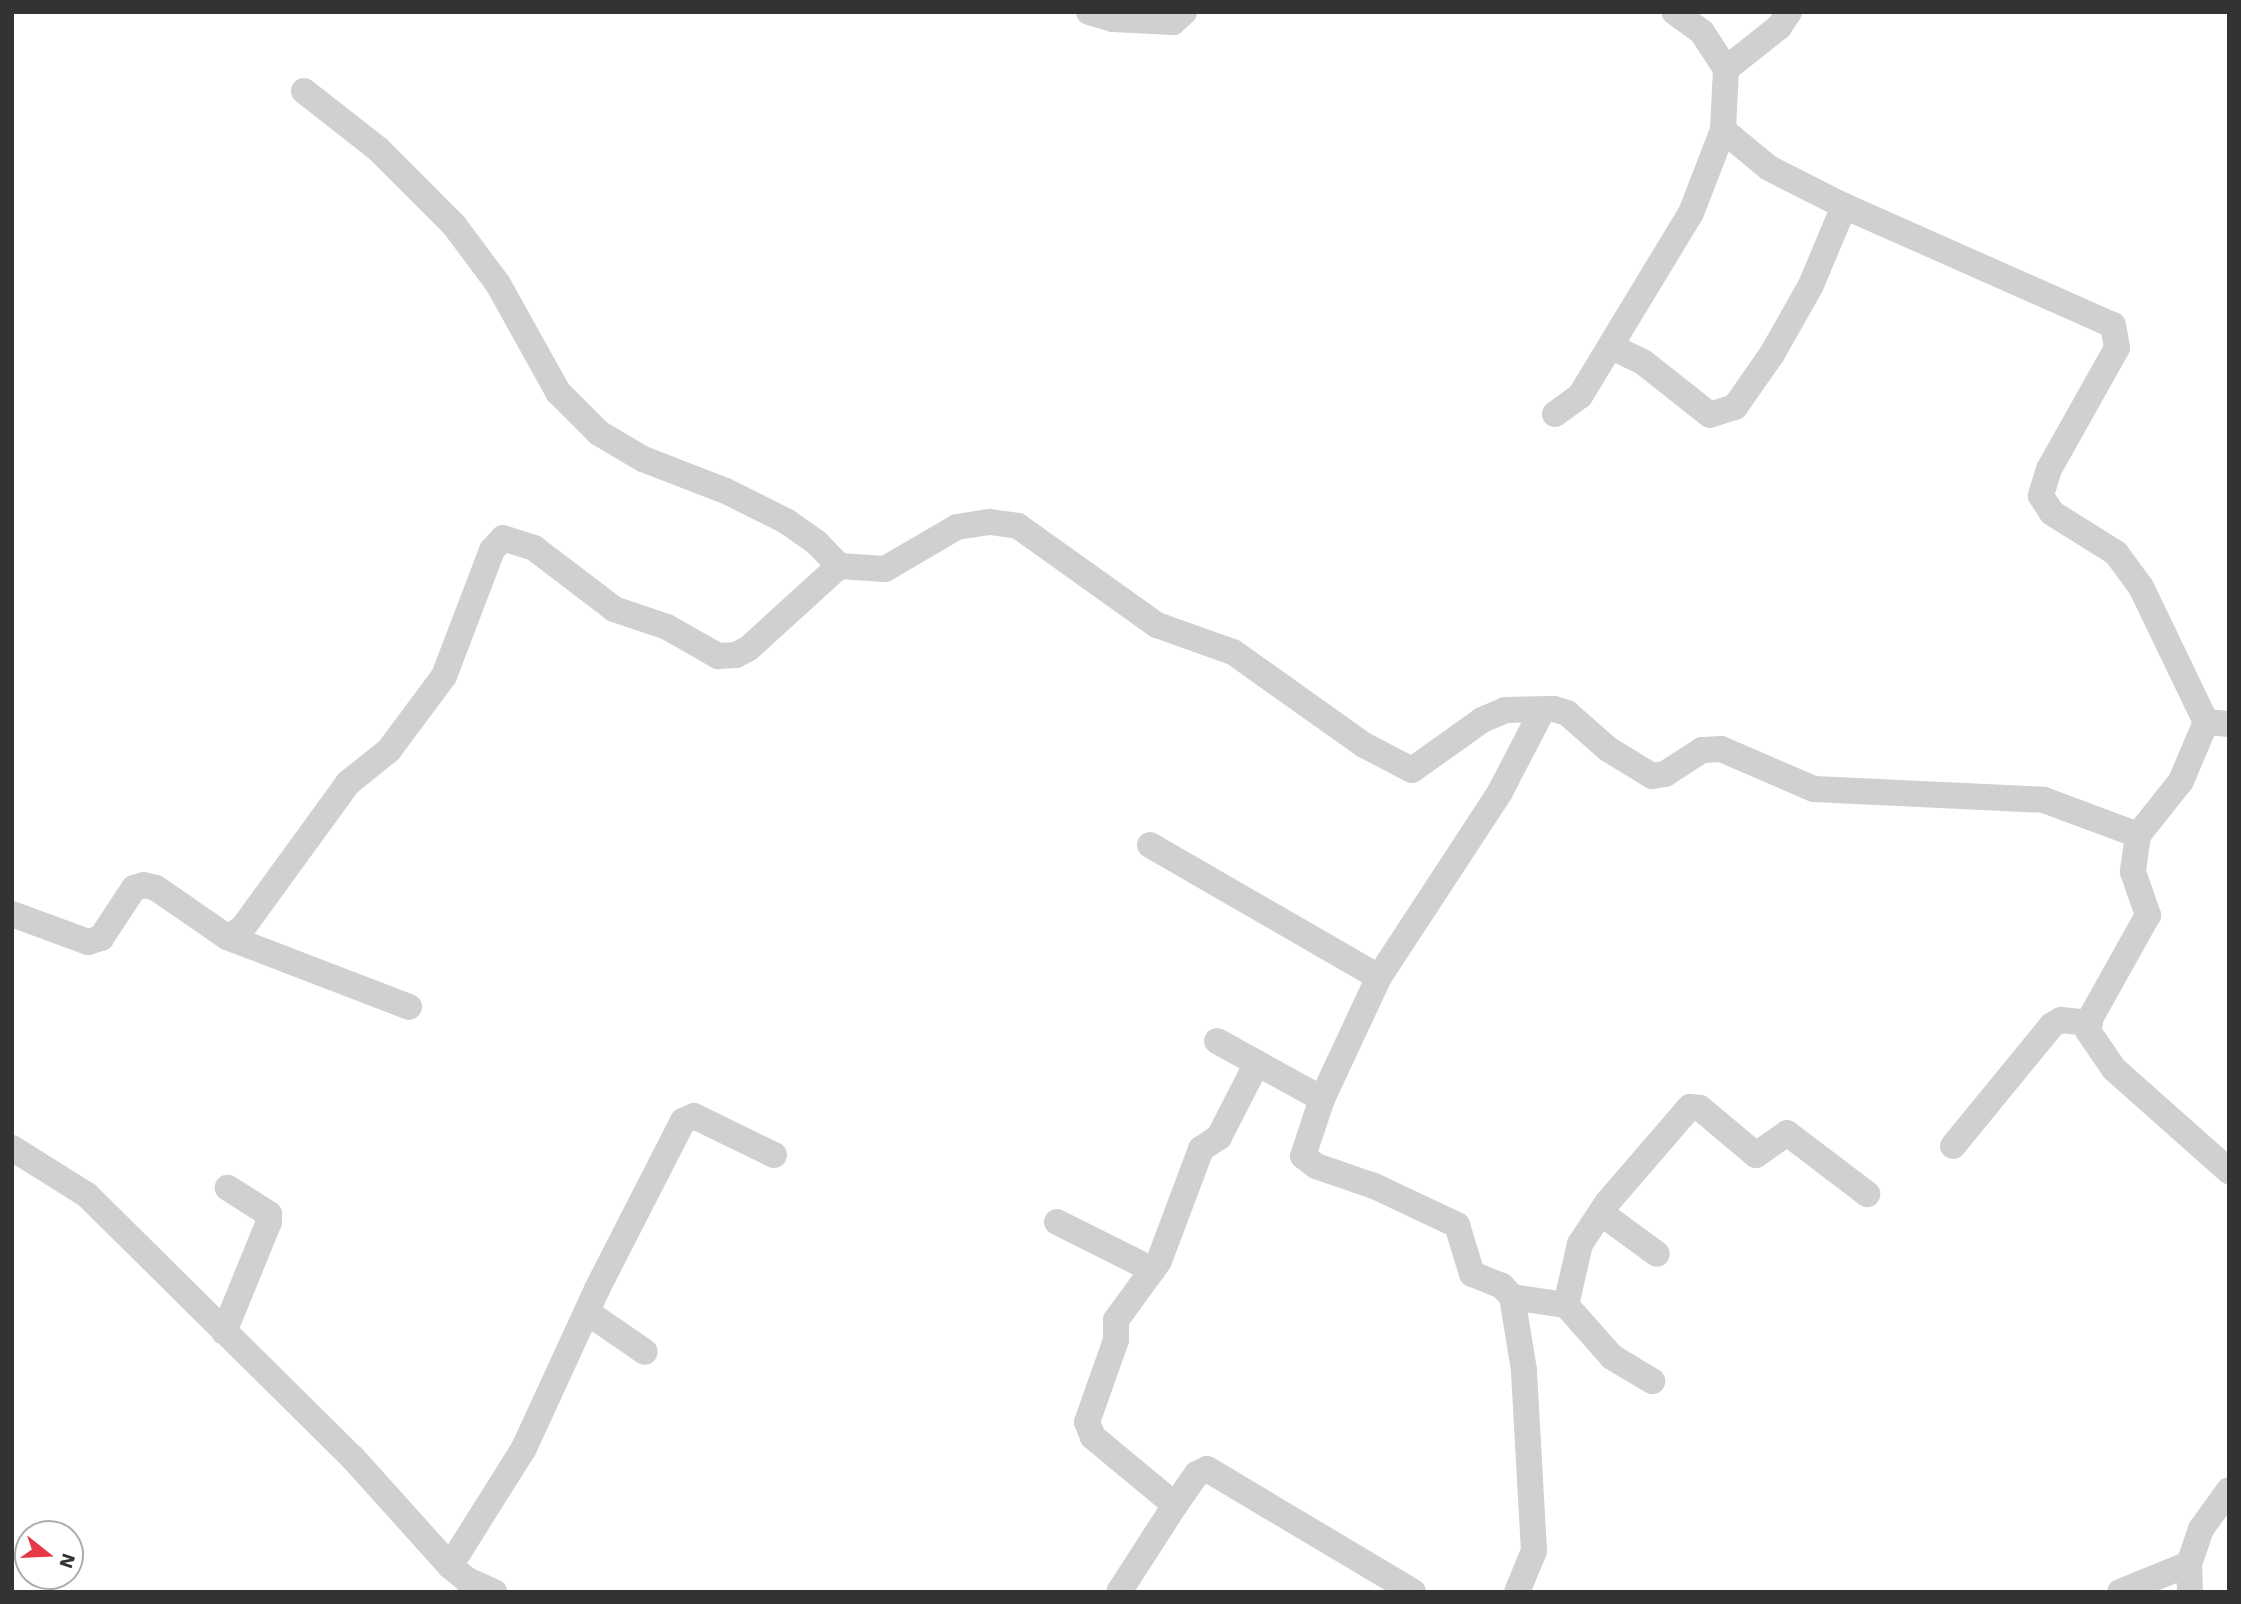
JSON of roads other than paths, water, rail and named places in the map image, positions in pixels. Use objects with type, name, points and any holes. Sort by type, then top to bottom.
[{"type":"street","points":[[1089,12],[1113,19],[1173,22],[1184,12]]},
{"type":"street","points":[[1555,414],[1580,396],[1612,347],[1691,213],[1723,130],[1726,69],[1702,32],[1674,12]]},
{"type":"street","points":[[1726,69],[1779,27],[1789,12]]},
{"type":"street","points":[[304,91],[378,149],[454,225],[498,284],[558,392],[599,433],[643,459],[726,491],[786,521],[817,543],[839,566],[885,569],[957,527],[989,522],[1018,526],[1157,625],[1233,652],[1353,737],[1412,770],[1482,720],[1505,710],[1543,709],[1567,713],[1608,749],[1652,776],[1665,774],[1702,750],[1721,749],[1814,789],[2044,800],[2138,835]]},
{"type":"street","points":[[1723,130],[1769,168],[1844,206],[2113,325],[2117,348],[2045,477],[2041,496],[2052,513],[2116,553],[2141,587],[2217,723],[2181,781],[2138,835],[2133,872],[2148,915],[2090,1023],[2092,1043],[2114,1069],[2229,1171]]},
{"type":"street","points":[[1612,347],[1643,362],[1710,415],[1735,407],[1772,354],[1811,285],[1844,206]]},
{"type":"street","points":[[227,937],[250,922],[348,783],[389,750],[444,676],[492,550],[503,538],[534,548],[614,608],[667,627],[718,656],[736,656],[749,648],[839,566]]},
{"type":"street","points":[[1517,1592],[1534,1551],[1524,1370],[1512,1297],[1502,1286],[1472,1274],[1457,1225],[1304,1159],[1322,1099],[1379,977],[1500,792],[1543,709]]},
{"type":"street","points":[[1150,845],[1379,977]]},
{"type":"street","points":[[12,914],[88,942],[101,938],[134,888],[144,885],[156,888],[227,937],[409,1007]]},
{"type":"street","points":[[1953,1146],[2052,1025],[2061,1020],[2090,1023]]},
{"type":"street","points":[[1217,1041],[1322,1099]]},
{"type":"street","points":[[1175,1505],[1088,1428],[1116,1340],[1116,1320],[1153,1270],[1201,1149],[1219,1137],[1257,1063]]},
{"type":"street","points":[[1566,1305],[1572,1262],[1601,1213],[1693,1106],[1756,1155],[1787,1133],[1867,1194]]},
{"type":"street","points":[[450,1566],[524,1448],[587,1312],[687,1116],[774,1155]]},
{"type":"street","points":[[12,1148],[87,1195],[352,1457],[450,1566],[467,1580],[494,1592]]},
{"type":"street","points":[[223,1332],[269,1222],[269,1214],[228,1188]]},
{"type":"street","points":[[1601,1213],[1657,1254]]},
{"type":"street","points":[[1057,1223],[1153,1270]]},
{"type":"street","points":[[1512,1297],[1566,1305],[1612,1357],[1652,1381]]},
{"type":"street","points":[[587,1312],[645,1352]]},
{"type":"street","points":[[1119,1592],[1197,1474],[1207,1469],[1413,1592]]},
{"type":"street","points":[[2190,1592],[2189,1564],[2201,1529],[2229,1490]]},
{"type":"street","points":[[2120,1592],[2189,1564]]}]
